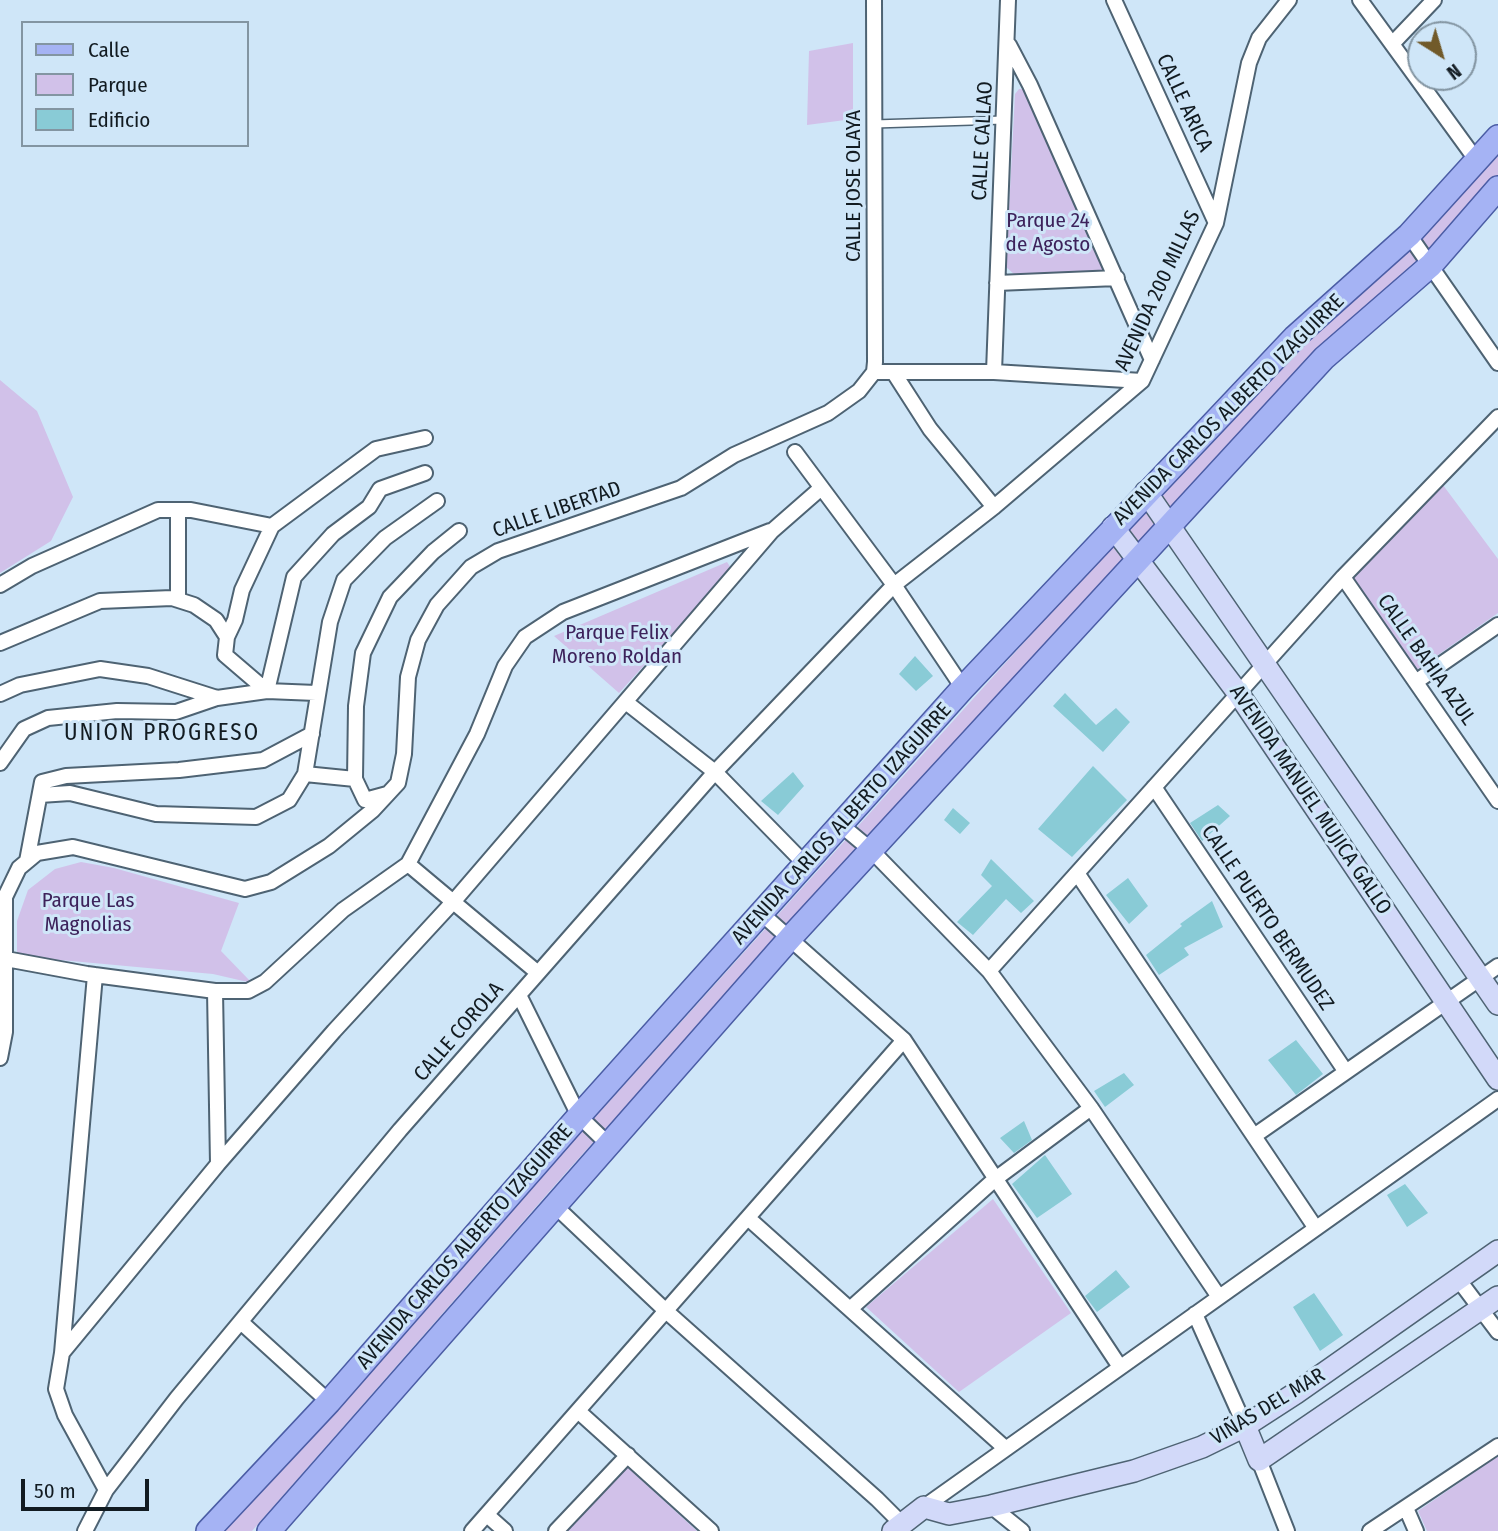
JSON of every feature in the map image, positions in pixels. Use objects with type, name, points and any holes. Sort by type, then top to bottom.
[{"type":"main road","name":"AVENIDA CARLOS ALBERTO IZAGUIRRE","points":[[208,1531],[329,1402],[579,1116],[963,688],[1295,337],[1409,235],[1498,138]]},
{"type":"main road","name":"AVENIDA CARLOS ALBERTO IZAGUIRRE","points":[[269,1531],[553,1204],[791,937],[1324,358],[1431,265],[1498,188]]},
{"type":"street","name":"CALLE JOSE OLAYA","points":[[874,0],[874,372]]},
{"type":"street","name":"CALLE CALLAO","points":[[994,372],[1008,0]]},
{"type":"street","name":"CALLE ARICA","points":[[1114,0],[1216,223]]},
{"type":"street","name":"AVENIDA 200 MILLAS","points":[[894,585],[994,507],[1142,382],[1216,223],[1249,63],[1259,38],[1289,0]]},
{"type":"street","points":[[1360,0],[1394,42],[1478,161]]},
{"type":"street","points":[[1394,42],[1434,0]]},
{"type":"street","points":[[1008,43],[1152,360]]},
{"type":"street","points":[[1409,235],[1498,363]]},
{"type":"street","points":[[997,283],[1116,278]]},
{"type":"street","points":[[874,372],[994,372],[1142,382]]},
{"type":"street","name":"CALLE LIBERTAD","points":[[27,861],[37,853],[72,847],[245,889],[271,882],[329,846],[398,783],[404,754],[408,677],[418,640],[437,605],[471,567],[498,551],[681,488],[734,455],[828,413],[859,391],[874,372]]},
{"type":"street","points":[[894,373],[930,429],[994,507]]},
{"type":"street","points":[[989,971],[1343,578],[1498,417]]},
{"type":"street","points":[[267,691],[225,655],[227,637],[236,620],[242,590],[272,526],[376,449],[425,438]]},
{"type":"street","points":[[795,452],[894,585],[963,688]]},
{"type":"street","points":[[267,691],[294,577],[333,534],[369,508],[380,489],[425,473]]},
{"type":"street","points":[[62,1353],[218,1164],[334,1031],[454,901],[627,703],[772,531],[820,489]]},
{"type":"street","name":"AVENIDA MANUEL MUJICA GALLO","points":[[1146,492],[1265,663],[1489,972],[1498,1004]]},
{"type":"street","points":[[40,795],[70,793],[156,814],[256,817],[289,800],[305,774],[316,692],[330,622],[344,580],[385,538],[437,501]]},
{"type":"street","points":[[0,585],[32,566],[158,510],[191,510],[272,526]]},
{"type":"street","points":[[178,511],[178,600]]},
{"type":"street","name":"AVENIDA MANUEL MUJICA GALLO","points":[[1113,527],[1238,693],[1498,1079]]},
{"type":"street","points":[[388,793],[365,800],[355,779],[356,706],[363,653],[390,597],[433,552],[459,531]]},
{"type":"street","points":[[6,959],[95,975],[215,991],[248,991],[265,982],[342,910],[408,864],[477,734],[505,666],[525,637],[564,612],[772,531]]},
{"type":"street","name":"CALLE BAHIA AZUL","points":[[1343,578],[1418,681],[1498,801]]},
{"type":"street","name":"CALLE COROLA","points":[[85,1531],[106,1490],[177,1398],[400,1130],[715,772],[894,585]]},
{"type":"street","points":[[0,643],[100,601],[178,600],[194,606],[216,620],[227,637]]},
{"type":"street","points":[[1418,681],[1498,625]]},
{"type":"street","points":[[0,694],[20,685],[100,669],[148,676],[217,698]]},
{"type":"street","points":[[0,763],[24,729],[48,718],[117,711],[176,712],[217,698],[267,691],[316,692]]},
{"type":"street","points":[[627,703],[715,772],[805,864]]},
{"type":"street","points":[[0,1058],[5,1032],[3,897],[19,868],[27,861],[43,782],[66,776],[179,770],[263,760],[312,734]]},
{"type":"street","points":[[305,774],[355,779]]},
{"type":"street","name":"CALLE PUERTO BERMUDEZ","points":[[1154,787],[1346,1072]]},
{"type":"street","points":[[841,825],[871,850],[989,971],[1091,1108],[1219,1297]]},
{"type":"street","points":[[408,864],[538,973]]},
{"type":"street","points":[[1077,873],[1315,1227]]},
{"type":"street","points":[[762,914],[791,937],[904,1041],[1120,1367]]},
{"type":"street","points":[[1254,1136],[1489,972]]},
{"type":"street","points":[[95,975],[62,1353],[56,1389],[65,1415],[106,1490]]},
{"type":"street","points":[[215,991],[218,1164]]},
{"type":"street","points":[[519,995],[579,1116],[607,1143]]},
{"type":"street","points":[[472,1531],[904,1041]]},
{"type":"street","points":[[553,1204],[666,1311],[877,1499],[897,1528],[1005,1448],[1498,1099]]},
{"type":"street","points":[[850,1308],[994,1180],[1091,1108]]},
{"type":"street","points":[[748,1218],[1005,1448]]},
{"type":"street","name":"VIÑAS DEL MAR","points":[[924,1507],[948,1514],[991,1506],[1134,1471],[1202,1447],[1245,1426],[1498,1251]]},
{"type":"street","points":[[1458,1279],[1490,1303],[1498,1332]]},
{"type":"street","name":"VIÑAS DEL MAR","points":[[1259,1460],[1490,1303]]},
{"type":"street","points":[[1195,1314],[1245,1426],[1287,1531]]},
{"type":"street","points":[[242,1323],[329,1402]]},
{"type":"street","points":[[578,1410],[712,1531]]},
{"type":"street","points":[[1370,1531],[1498,1446]]},
{"type":"street","points":[[556,1531],[628,1455]]},
{"type":"street","points":[[991,1506],[1022,1531]]},
{"type":"street","points":[[1406,1508],[1416,1531]]},
{"type":"street","points":[[487,1515],[505,1531]]},
{"type":"lane","points":[[874,124],[1004,120]]},
{"type":"green space","points":[[853,43],[853,119],[807,125],[809,51]]},
{"type":"green space","name":"Parque 24 de Agosto","points":[[1019,89],[1024,89],[1106,270],[1102,274],[1014,274],[1006,267],[1015,94]]},
{"type":"green space","points":[[1498,154],[1498,175],[1448,232],[1317,351],[1021,670],[570,1168],[252,1531],[221,1531],[1132,523],[1302,341],[1437,222]]},
{"type":"green space","points":[[0,380],[37,411],[73,497],[51,541],[0,573]]},
{"type":"green space","points":[[1440,481],[1498,559],[1498,613],[1415,671],[1353,578]]},
{"type":"green space","name":"Parque Felix Moreno Roldan","points":[[727,562],[731,568],[728,573],[619,693],[554,636]]},
{"type":"green space","name":"Parque Las Magnolias","points":[[81,862],[114,868],[239,903],[221,951],[252,983],[213,974],[17,956],[17,921],[28,890],[55,869]]},
{"type":"green space","points":[[993,1199],[1071,1313],[959,1392],[866,1307]]},
{"type":"green space","points":[[1498,1456],[1498,1531],[1427,1531],[1418,1511]]},
{"type":"green space","points":[[625,1465],[697,1531],[563,1531]]},
{"type":"building","points":[[915,656],[933,676],[916,691],[899,674]]},
{"type":"building","points":[[1065,693],[1096,725],[1116,708],[1130,722],[1103,752],[1053,706]]},
{"type":"building","points":[[1093,766],[1127,800],[1072,857],[1038,829]]},
{"type":"building","points":[[793,772],[804,786],[778,815],[761,801]]},
{"type":"building","points":[[1218,805],[1230,816],[1202,841],[1190,823]]},
{"type":"building","points":[[953,808],[970,823],[960,834],[944,820]]},
{"type":"building","points":[[991,859],[1034,901],[1021,913],[1006,899],[973,935],[957,922],[992,886],[981,875]]},
{"type":"building","points":[[1128,878],[1148,906],[1129,924],[1106,895]]},
{"type":"building","points":[[1212,901],[1223,927],[1184,948],[1189,955],[1159,975],[1146,955],[1182,926],[1180,924]]},
{"type":"building","points":[[1296,1040],[1323,1074],[1296,1095],[1268,1060]]},
{"type":"building","points":[[1124,1073],[1134,1085],[1105,1107],[1094,1091]]},
{"type":"building","points":[[1024,1121],[1032,1140],[1014,1153],[1000,1138]]},
{"type":"building","points":[[1045,1155],[1072,1194],[1037,1218],[1012,1184]]},
{"type":"building","points":[[1405,1184],[1428,1213],[1407,1227],[1387,1195]]},
{"type":"building","points":[[1116,1270],[1130,1287],[1097,1312],[1085,1296]]},
{"type":"building","points":[[1314,1293],[1343,1335],[1320,1351],[1293,1307]]},
{"type":"district","name":"UNION PROGRESO","points":[[162,734]]}]
